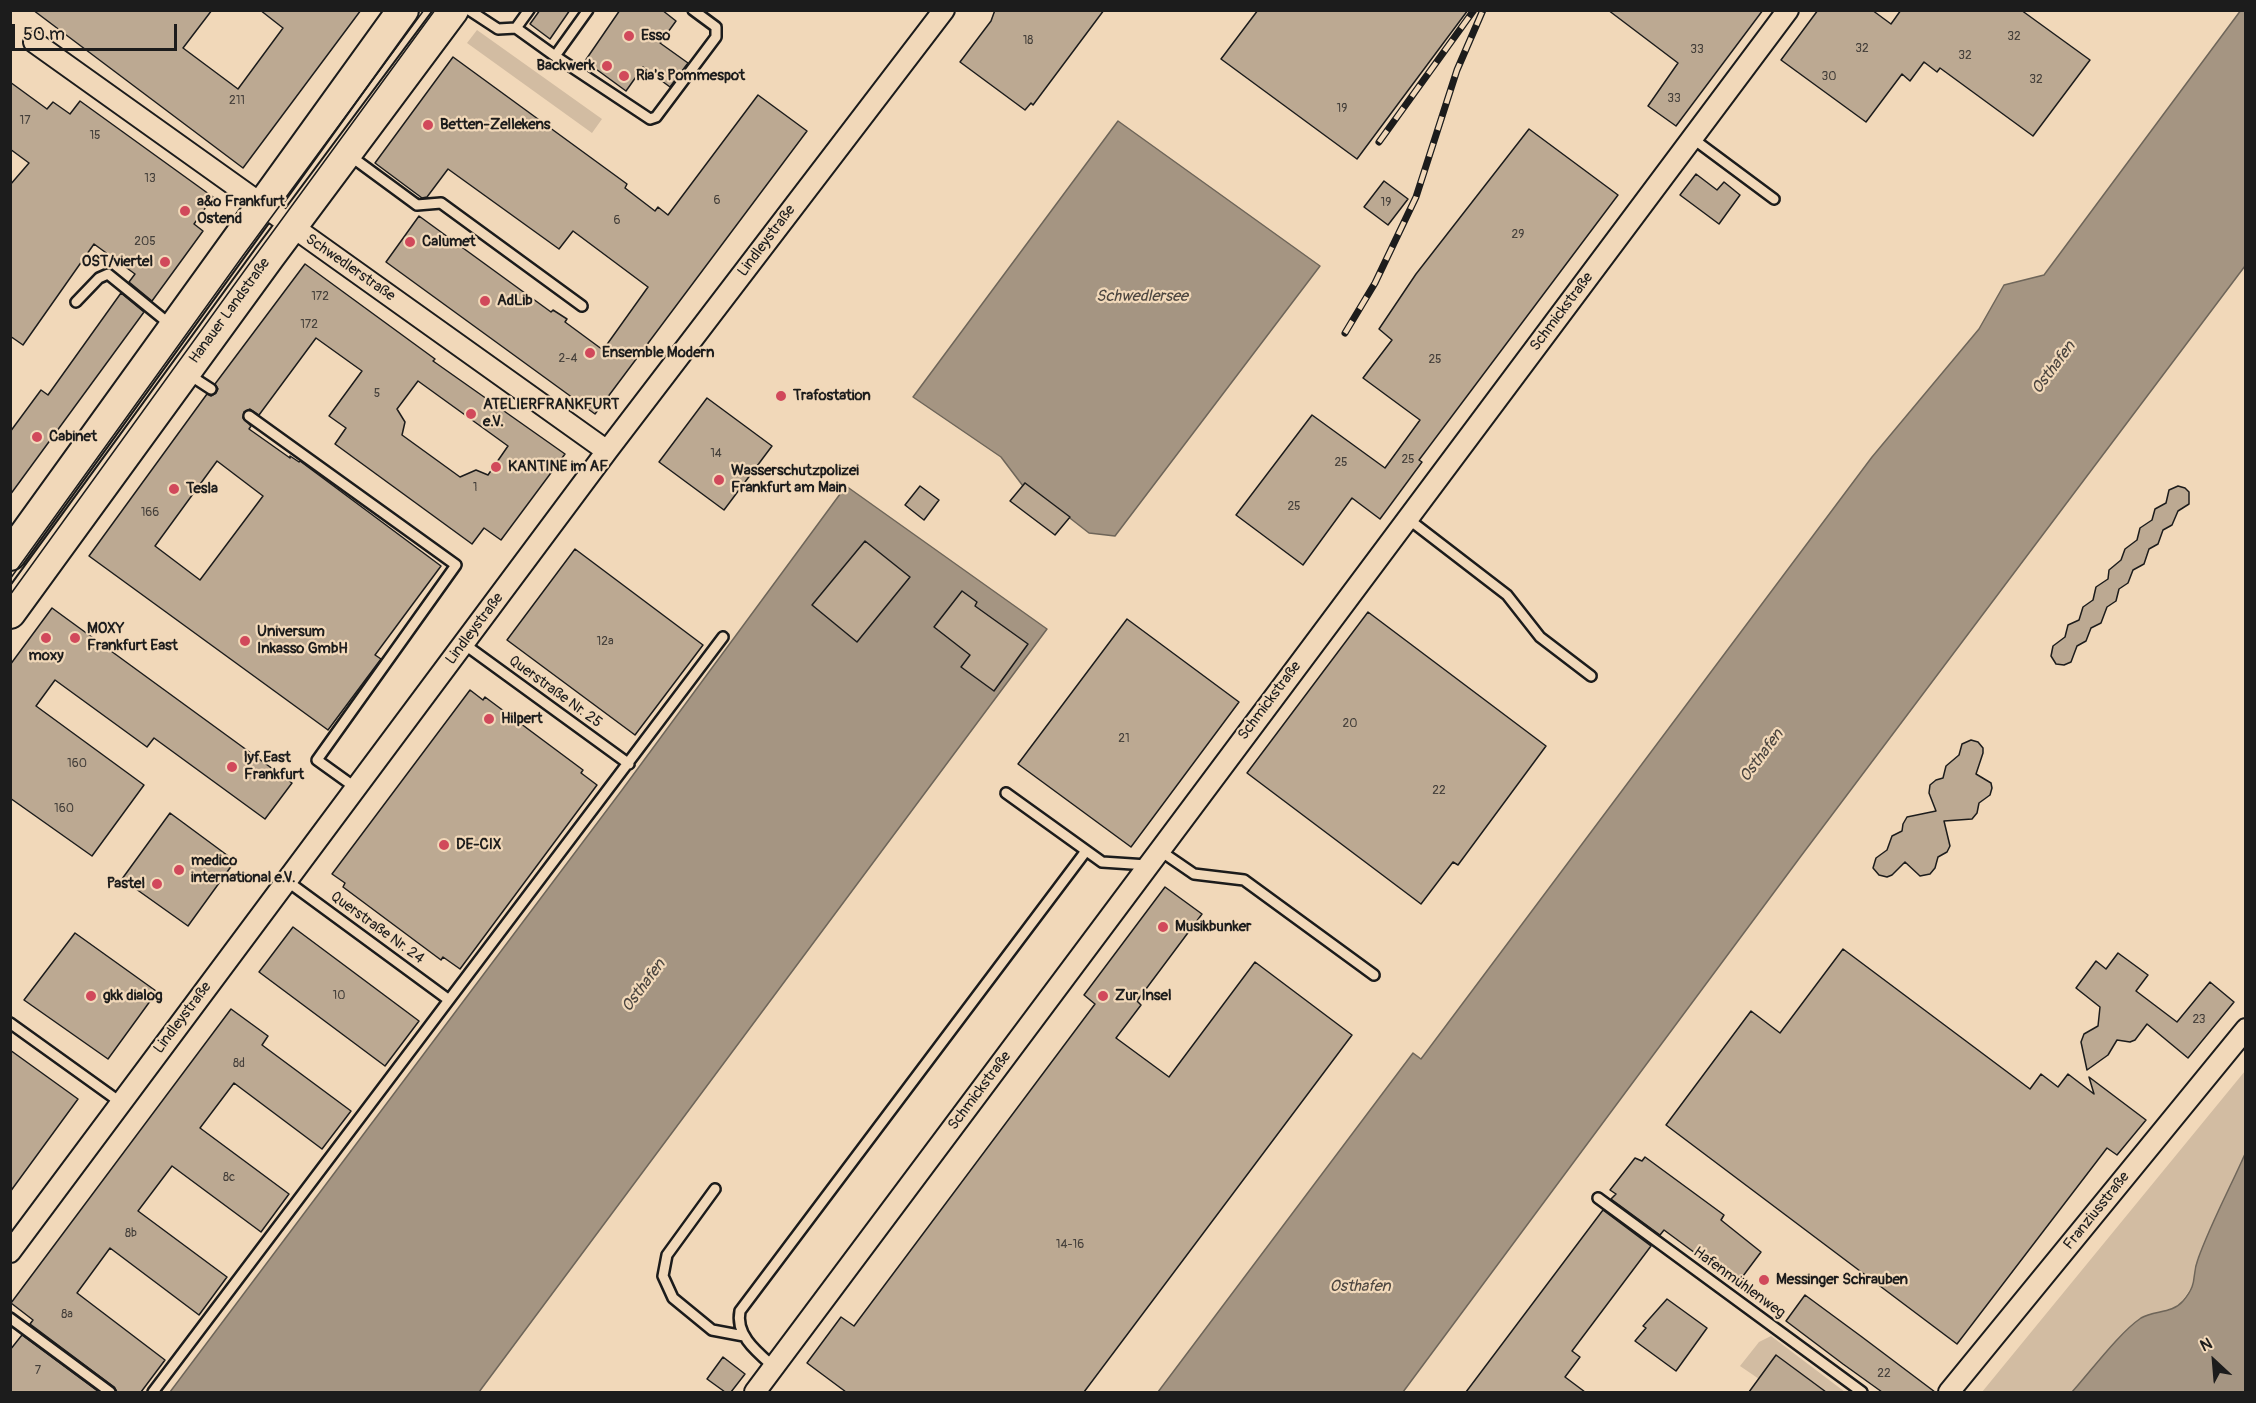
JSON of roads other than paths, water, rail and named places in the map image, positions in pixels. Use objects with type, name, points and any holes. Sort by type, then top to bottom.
[{"type":"main road","points":[[10,555],[403,10]]},
{"type":"main road","name":"Hanauer Landstraße","points":[[10,613],[453,10]]},
{"type":"street","name":"Lindleystraße","points":[[10,1252],[607,451],[944,10]]},
{"type":"street","name":"Schmickstraße","points":[[755,1392],[1788,10]]},
{"type":"street","name":"Schwedlerstraße","points":[[34,42],[607,451]]},
{"type":"street","name":"Franziusstraße","points":[[1949,1392],[2246,1029]]},
{"type":"lane","points":[[469,10],[498,29],[516,28],[650,119],[656,117],[716,37],[716,27],[693,10]]},
{"type":"lane","points":[[516,28],[529,10]]},
{"type":"lane","points":[[555,56],[588,10]]},
{"type":"lane","points":[[1692,138],[1774,199]]},
{"type":"lane","points":[[347,153],[417,205],[441,203],[582,306]]},
{"type":"lane","points":[[76,302],[99,278],[108,274],[174,327]]},
{"type":"lane","points":[[186,372],[211,389]]},
{"type":"lane","points":[[249,416],[456,565],[317,760],[356,788]]},
{"type":"lane","points":[[1407,518],[1507,595],[1540,637],[1591,676]]},
{"type":"lane","points":[[153,1392],[723,637]]},
{"type":"lane","name":"Querstraße Nr. 25","points":[[464,644],[629,764]]},
{"type":"lane","points":[[1006,793],[1102,862],[1153,858],[1194,874],[1244,880],[1374,975]]},
{"type":"lane","points":[[774,1368],[744,1336],[738,1323],[740,1311],[1086,851]]},
{"type":"lane","name":"Querstraße Nr. 24","points":[[287,881],[449,1000]]},
{"type":"lane","points":[[10,1023],[120,1102]]},
{"type":"lane","points":[[715,1189],[667,1255],[663,1276],[673,1298],[712,1330],[744,1336]]},
{"type":"lane","name":"Hafenmühlenweg","points":[[1598,1198],[1862,1392]]},
{"type":"lane","points":[[10,1318],[111,1392]]},
{"type":"water","name":"Osthafen","points":[[2241,10],[2246,11],[2245,266],[1801,856],[1403,1392],[1158,1392],[1413,1053],[1421,1059],[1872,457],[1979,329],[2004,285],[2044,275]]},
{"type":"water","name":"Schwedlersee","points":[[1118,121],[1320,266],[1115,536],[1089,533],[1025,483],[1023,486],[1001,457],[913,397]]},
{"type":"water","name":"Osthafen","points":[[846,486],[1047,629],[479,1392],[170,1392],[622,790]]},
{"type":"water","points":[[2245,1154],[2245,1392],[2072,1392],[2132,1325],[2141,1318],[2174,1308],[2183,1301],[2193,1284],[2196,1265],[2203,1246]]},
{"type":"tram line","points":[[10,579],[242,257],[424,10]]},
{"type":"tram line","points":[[10,595],[435,10]]},
{"type":"railway","points":[[1379,142],[1474,10]]},
{"type":"railway","points":[[1345,333],[1375,283],[1416,197],[1457,70],[1483,10]]},
{"type":"place","name":"Esso","points":[[629,36]]},
{"type":"place","name":"Backwerk","points":[[607,66]]},
{"type":"place","name":"Ria's Pommespot","points":[[624,76]]},
{"type":"place","name":"Betten-Zellekens","points":[[428,125]]},
{"type":"place","name":"a&o Frankfurt Ostend","points":[[185,211]]},
{"type":"place","name":"Calumet","points":[[410,242]]},
{"type":"place","name":"OST/viertel","points":[[165,262]]},
{"type":"place","name":"AdLib","points":[[485,301]]},
{"type":"place","name":"Ensemble Modern","points":[[590,353]]},
{"type":"place","name":"Trafostation","points":[[781,396]]},
{"type":"place","name":"ATELIERFRANKFURT e.V.","points":[[471,414]]},
{"type":"place","name":"Cabinet","points":[[37,437]]},
{"type":"place","name":"KANTINE im AF","points":[[496,467]]},
{"type":"place","name":"Wasserschutzpolizei Frankfurt am Main","points":[[719,480]]},
{"type":"place","name":"Tesla","points":[[174,489]]},
{"type":"place","name":"moxy","points":[[46,638]]},
{"type":"place","name":"MOXY Frankfurt East","points":[[75,638]]},
{"type":"place","name":"Universum Inkasso GmbH","points":[[245,641]]},
{"type":"place","name":"Hilpert","points":[[489,719]]},
{"type":"place","name":"lyf East Frankfurt","points":[[232,767]]},
{"type":"place","name":"DE-CIX","points":[[444,845]]},
{"type":"place","name":"medico international e.V.","points":[[179,870]]},
{"type":"place","name":"Pastel","points":[[157,884]]},
{"type":"place","name":"Musikbunker","points":[[1163,927]]},
{"type":"place","name":"gkk dialog","points":[[91,996]]},
{"type":"place","name":"Zur Insel","points":[[1103,996]]},
{"type":"place","name":"Messinger Schrauben","points":[[1764,1280]]}]
